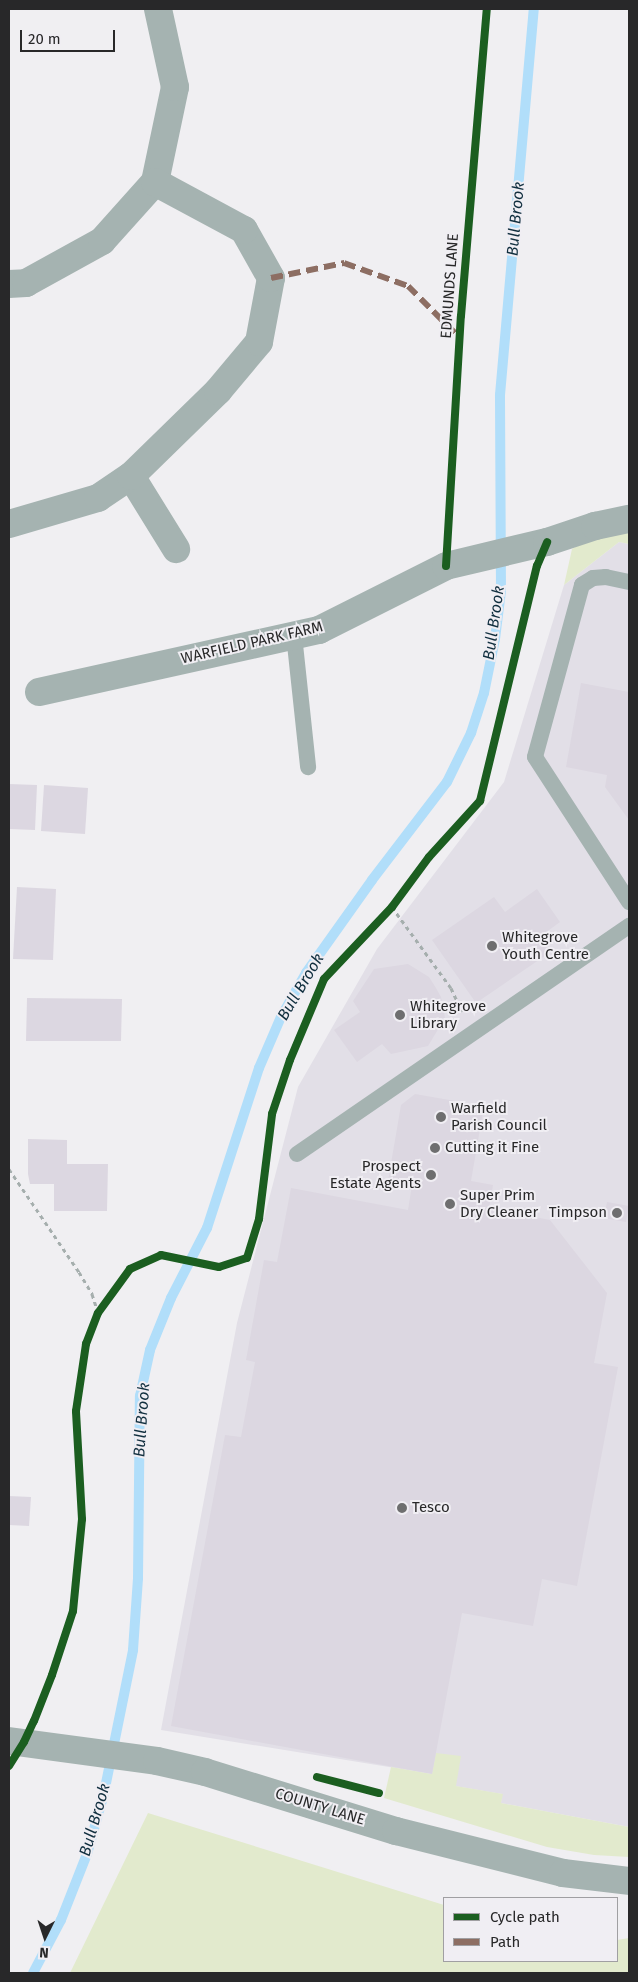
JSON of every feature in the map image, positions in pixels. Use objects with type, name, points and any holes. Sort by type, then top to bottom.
[{"type":"street","points":[[9,284],[26,283],[102,241],[155,182],[175,87],[158,9]]},
{"type":"street","points":[[9,524],[98,498],[131,476],[218,391],[259,342],[271,278],[244,230],[155,182]]},
{"type":"street","points":[[131,476],[176,549]]},
{"type":"street","name":"WARFIELD PARK FARM","points":[[39,692],[320,630],[446,566],[547,542],[595,526],[629,519]]},
{"type":"street","name":"COUNTY LANE","points":[[9,1741],[157,1761],[205,1772],[396,1831],[563,1873],[629,1881]]},
{"type":"lane","points":[[629,582],[606,577],[593,578],[582,585],[535,757],[629,902]]},
{"type":"lane","points":[[294,635],[308,766]]},
{"type":"lane","points":[[297,1154],[629,926]]},
{"type":"path","points":[[385,914],[397,898]]},
{"type":"path","points":[[392,907],[451,988],[471,1035]]},
{"type":"path","points":[[9,1169],[92,1294],[96,1317]]},
{"type":"path","points":[[96,1317],[103,1306]]},
{"type":"shaded area","points":[[619,542],[629,544],[629,1827],[501,1803],[502,1794],[455,1786],[460,1756],[432,1774],[161,1730],[237,1323],[298,1087],[377,949],[504,782],[564,585]]},
{"type":"green space","points":[[629,525],[629,544],[619,542],[564,585],[572,549],[600,533]]},
{"type":"green space","points":[[436,1753],[461,1756],[456,1786],[503,1794],[501,1803],[629,1827],[629,1857],[594,1855],[547,1847],[384,1798],[391,1767],[432,1774]]},
{"type":"green space","points":[[148,1813],[443,1905],[443,1962],[618,1962],[618,1940],[629,1938],[629,1973],[70,1973]]},
{"type":"building","points":[[581,683],[629,692],[629,820],[605,787],[607,775],[566,767]]},
{"type":"building","points":[[9,784],[37,785],[35,830],[9,829]]},
{"type":"building","points":[[44,785],[88,788],[85,834],[41,831]]},
{"type":"building","points":[[17,887],[56,889],[53,960],[13,959]]},
{"type":"building","name":"Whitegrove Youth Centre","points":[[537,889],[560,922],[541,936],[552,951],[476,1003],[432,940],[494,897],[505,912]]},
{"type":"building","name":"Whitegrove Library","points":[[408,964],[429,977],[441,997],[445,1018],[428,1046],[391,1054],[382,1044],[357,1062],[334,1030],[360,1012],[353,1001],[374,969]]},
{"type":"building","points":[[27,998],[122,999],[121,1041],[26,1041]]},
{"type":"building","name":"Tesco","points":[[415,1094],[484,1106],[471,1181],[493,1185],[489,1208],[550,1220],[607,1293],[594,1363],[618,1367],[577,1586],[542,1579],[533,1626],[462,1613],[432,1774],[171,1726],[225,1435],[241,1437],[255,1362],[246,1360],[264,1260],[277,1262],[291,1188],[408,1210],[412,1185],[388,1181],[401,1105]]},
{"type":"building","points":[[28,1139],[67,1140],[67,1164],[108,1164],[107,1211],[54,1211],[54,1184],[30,1184],[28,1174]]},
{"type":"building","name":"Timpson","points":[[607,1202],[629,1206],[626,1222],[604,1218]]},
{"type":"building","points":[[9,1496],[31,1497],[29,1526],[9,1525]]},
{"type":"waterway","name":"Bull Brook","points":[[33,1973],[61,1920],[87,1854],[104,1793],[133,1650],[138,1578],[140,1396],[150,1350],[171,1298],[207,1228],[259,1068],[281,1017],[306,973],[372,880],[447,782],[471,733],[484,693],[495,639],[501,591],[500,395],[534,9]]},
{"type":"marked path","points":[[271,278],[344,263],[408,286],[460,338]]},
{"type":"cycle path","name":"EDMUNDS LANE","points":[[446,566],[461,316],[487,9]]},
{"type":"cycle path","points":[[9,1766],[34,1721],[52,1675],[73,1611],[82,1519],[76,1411],[86,1344],[98,1313],[130,1269],[161,1255],[219,1267],[247,1258],[259,1219],[272,1114],[290,1060],[324,979],[392,907],[429,857],[480,801],[537,566],[547,542]]},
{"type":"cycle path","points":[[317,1777],[379,1793]]},
{"type":"place","name":"Whitegrove Youth Centre","points":[[492,946]]},
{"type":"place","name":"Whitegrove Library","points":[[400,1015]]},
{"type":"place","name":"Warfield Parish Council","points":[[441,1117]]},
{"type":"place","name":"Cutting it Fine","points":[[435,1148]]},
{"type":"place","name":"Prospect Estate Agents","points":[[431,1175]]},
{"type":"place","name":"Super Prim Dry Cleaner","points":[[450,1204]]},
{"type":"place","name":"Timpson","points":[[617,1213]]},
{"type":"place","name":"Tesco","points":[[402,1508]]}]
